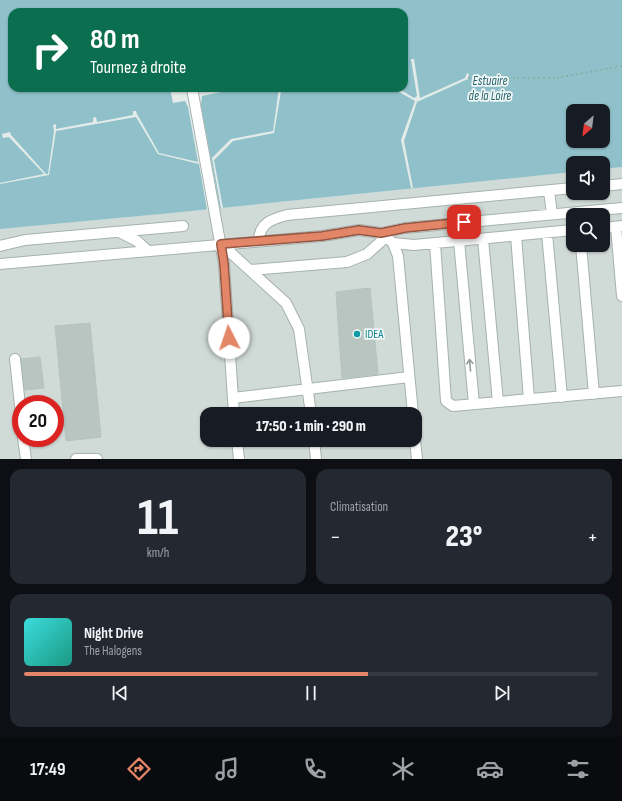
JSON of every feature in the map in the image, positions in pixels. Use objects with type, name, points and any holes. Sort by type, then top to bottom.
[{"type":"lane","points":[[193,92],[224,264],[234,407]]},
{"type":"lane","points":[[610,185],[622,184]]},
{"type":"lane","points":[[259,241],[259,234],[264,226],[272,219],[287,215],[566,189]]},
{"type":"lane","points":[[549,191],[552,214]]},
{"type":"lane","points":[[250,270],[347,262],[367,254],[386,238],[405,228],[622,208]]},
{"type":"lane","points":[[0,246],[25,240],[183,226]]},
{"type":"lane","points":[[619,226],[622,296]]},
{"type":"lane","points":[[0,264],[322,236],[359,230],[414,245],[566,231]]},
{"type":"lane","points":[[119,232],[137,241],[148,251]]},
{"type":"lane","points":[[547,233],[562,397]]},
{"type":"lane","points":[[516,236],[529,399]]},
{"type":"lane","points":[[386,238],[398,256],[411,407]]},
{"type":"lane","points":[[483,238],[498,402]]},
{"type":"lane","points":[[460,241],[474,404]]},
{"type":"lane","points":[[435,243],[446,401],[453,406],[622,392]]},
{"type":"lane","points":[[221,244],[286,303],[299,329],[310,407]]},
{"type":"lane","points":[[582,252],[594,394]]},
{"type":"lane","points":[[15,359],[19,395]]},
{"type":"lane","points":[[233,398],[409,377]]},
{"type":"lane","points":[[24,447],[26,459]]},
{"type":"lane","points":[[237,447],[238,459]]},
{"type":"lane","points":[[315,447],[316,459]]},
{"type":"lane","points":[[416,447],[417,459]]},
{"type":"lane","points":[[76,459],[98,459]]},
{"type":"path","points":[[523,78],[560,78],[622,66]]},
{"type":"path","points":[[468,78],[519,78]]},
{"type":"shaded area","points":[[622,167],[622,459],[0,459],[0,229],[566,173],[566,200],[610,200],[610,168]]},
{"type":"water","name":"Estuaire de la Loire","points":[[0,0],[622,0],[622,167],[610,168],[610,156],[566,156],[566,173],[0,229]]},
{"type":"pier","points":[[411,59],[414,59],[420,98],[465,78],[467,73],[469,74],[468,79],[417,102],[404,141],[413,188],[411,188],[401,140],[415,101],[399,92],[404,92],[414,98],[417,96]]},
{"type":"pier","points":[[171,92],[222,92],[202,96],[201,106],[220,208],[207,210],[199,164],[158,154],[136,117],[56,131],[49,175],[0,184],[44,174],[9,137],[3,138],[2,134],[10,132],[46,174],[48,174],[54,131],[53,125],[56,124],[56,129],[93,122],[93,118],[96,117],[97,122],[133,115],[133,111],[136,111],[159,153],[198,162],[188,107],[185,101],[173,103]]},
{"type":"pier","points":[[278,92],[281,92],[274,133],[233,141],[214,160],[223,208],[221,208],[212,158],[231,139],[273,131]]},
{"type":"building","name":"IDEA","points":[[370,288],[378,374],[342,378],[336,292]]},
{"type":"building","points":[[90,323],[101,437],[66,441],[64,395],[62,395],[55,326]]},
{"type":"building","points":[[40,357],[44,388],[25,390],[21,359]]},
{"type":"place","name":"IDEA","points":[[357,334]]},
{"type":"route","points":[[229,338],[224,264],[221,244],[322,236],[359,230],[381,233],[405,228],[464,222]]}]
